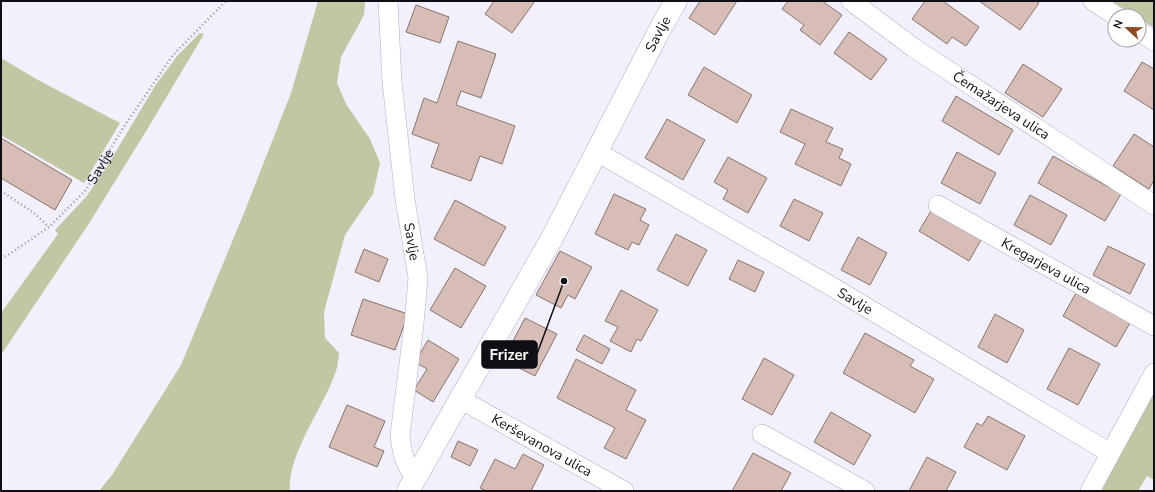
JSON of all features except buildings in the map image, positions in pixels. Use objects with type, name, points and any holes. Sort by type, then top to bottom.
[{"type":"street","name":"Savlje","points":[[388,1],[392,82],[405,199],[418,278],[414,324],[400,435],[401,450],[412,484]]},
{"type":"street","name":"Savlje","points":[[412,484],[552,238],[676,1]]},
{"type":"street","name":"Čemažarjeva ulica","points":[[851,1],[914,48],[1154,205]]},
{"type":"street","points":[[1093,1],[1107,10]]},
{"type":"street","name":"Savlje","points":[[597,152],[829,285],[1110,453]]},
{"type":"street","name":"Kregarjeva ulica","points":[[938,205],[1154,326]]},
{"type":"street","points":[[1090,491],[1154,373]]},
{"type":"street","name":"Kerševanova ulica","points":[[460,399],[624,491]]},
{"type":"street","points":[[762,434],[865,491]]},
{"type":"path","name":"Savlje","points":[[1,258],[8,255],[49,227],[86,190],[123,128],[173,55],[226,1]]},
{"type":"path","points":[[1,192],[34,213],[49,227]]},
{"type":"green space","points":[[318,1],[365,1],[364,15],[341,57],[337,83],[346,104],[370,139],[380,163],[373,194],[345,235],[324,312],[325,338],[339,353],[337,367],[330,385],[300,446],[294,462],[290,491],[99,491],[112,475],[181,365],[244,213],[291,93]]},
{"type":"green space","points":[[1112,1],[1154,1],[1154,28],[1147,23],[1147,8],[1123,8]]},
{"type":"green space","points":[[200,33],[204,34],[148,128],[88,225],[1,355],[1,313],[58,234],[55,230],[86,197],[106,168],[155,86],[177,56]]},
{"type":"green space","points":[[1,58],[38,80],[120,123],[84,183],[1,135]]},
{"type":"green space","points":[[1154,390],[1154,480],[1147,476],[1138,491],[1098,491]]},
{"type":"place","name":"Frizer","points":[[564,281]]}]
